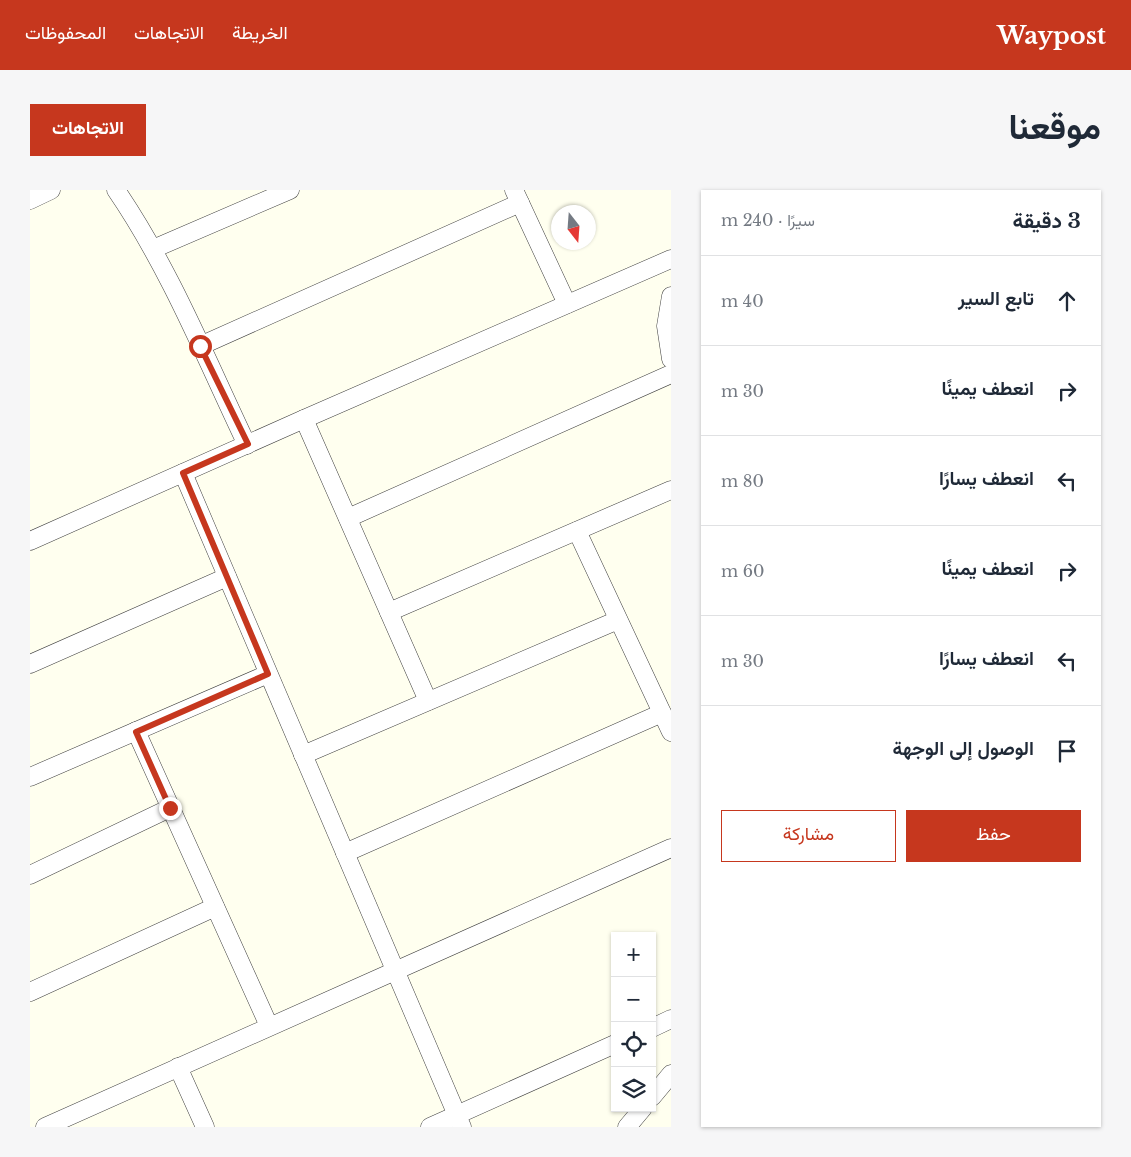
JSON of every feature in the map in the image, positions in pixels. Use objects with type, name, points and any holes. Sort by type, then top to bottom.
[{"type":"street","points":[[30,200],[52,190]]},
{"type":"street","points":[[116,190],[153,249],[175,289],[200,346],[248,444]]},
{"type":"street","points":[[153,249],[288,191]]},
{"type":"street","points":[[200,346],[517,196],[567,304]]},
{"type":"street","points":[[30,541],[671,259]]},
{"type":"street","points":[[671,296],[666,326],[671,359]]},
{"type":"street","points":[[348,518],[671,374]]},
{"type":"street","points":[[304,419],[428,701]]},
{"type":"street","points":[[183,473],[459,1121]]},
{"type":"street","points":[[389,612],[671,490]]},
{"type":"street","points":[[578,531],[671,732]]},
{"type":"street","points":[[30,664],[227,577]]},
{"type":"street","points":[[303,755],[618,620]]},
{"type":"street","points":[[30,778],[268,674]]},
{"type":"street","points":[[345,853],[662,713]]},
{"type":"street","points":[[136,732],[269,1026]]},
{"type":"street","points":[[30,875],[170,808]]},
{"type":"street","points":[[45,1127],[269,1026],[670,852]]},
{"type":"street","points":[[30,992],[215,907]]},
{"type":"street","points":[[656,1026],[671,1019]]},
{"type":"street","points":[[430,1127],[459,1121],[611,1046]]},
{"type":"street","points":[[178,1067],[205,1127]]},
{"type":"street","points":[[656,1092],[671,1074]]},
{"type":"street","points":[[627,1127],[640,1112]]},
{"type":"route","points":[[170,808],[136,732],[268,674],[183,473],[248,444],[200,346]]}]
